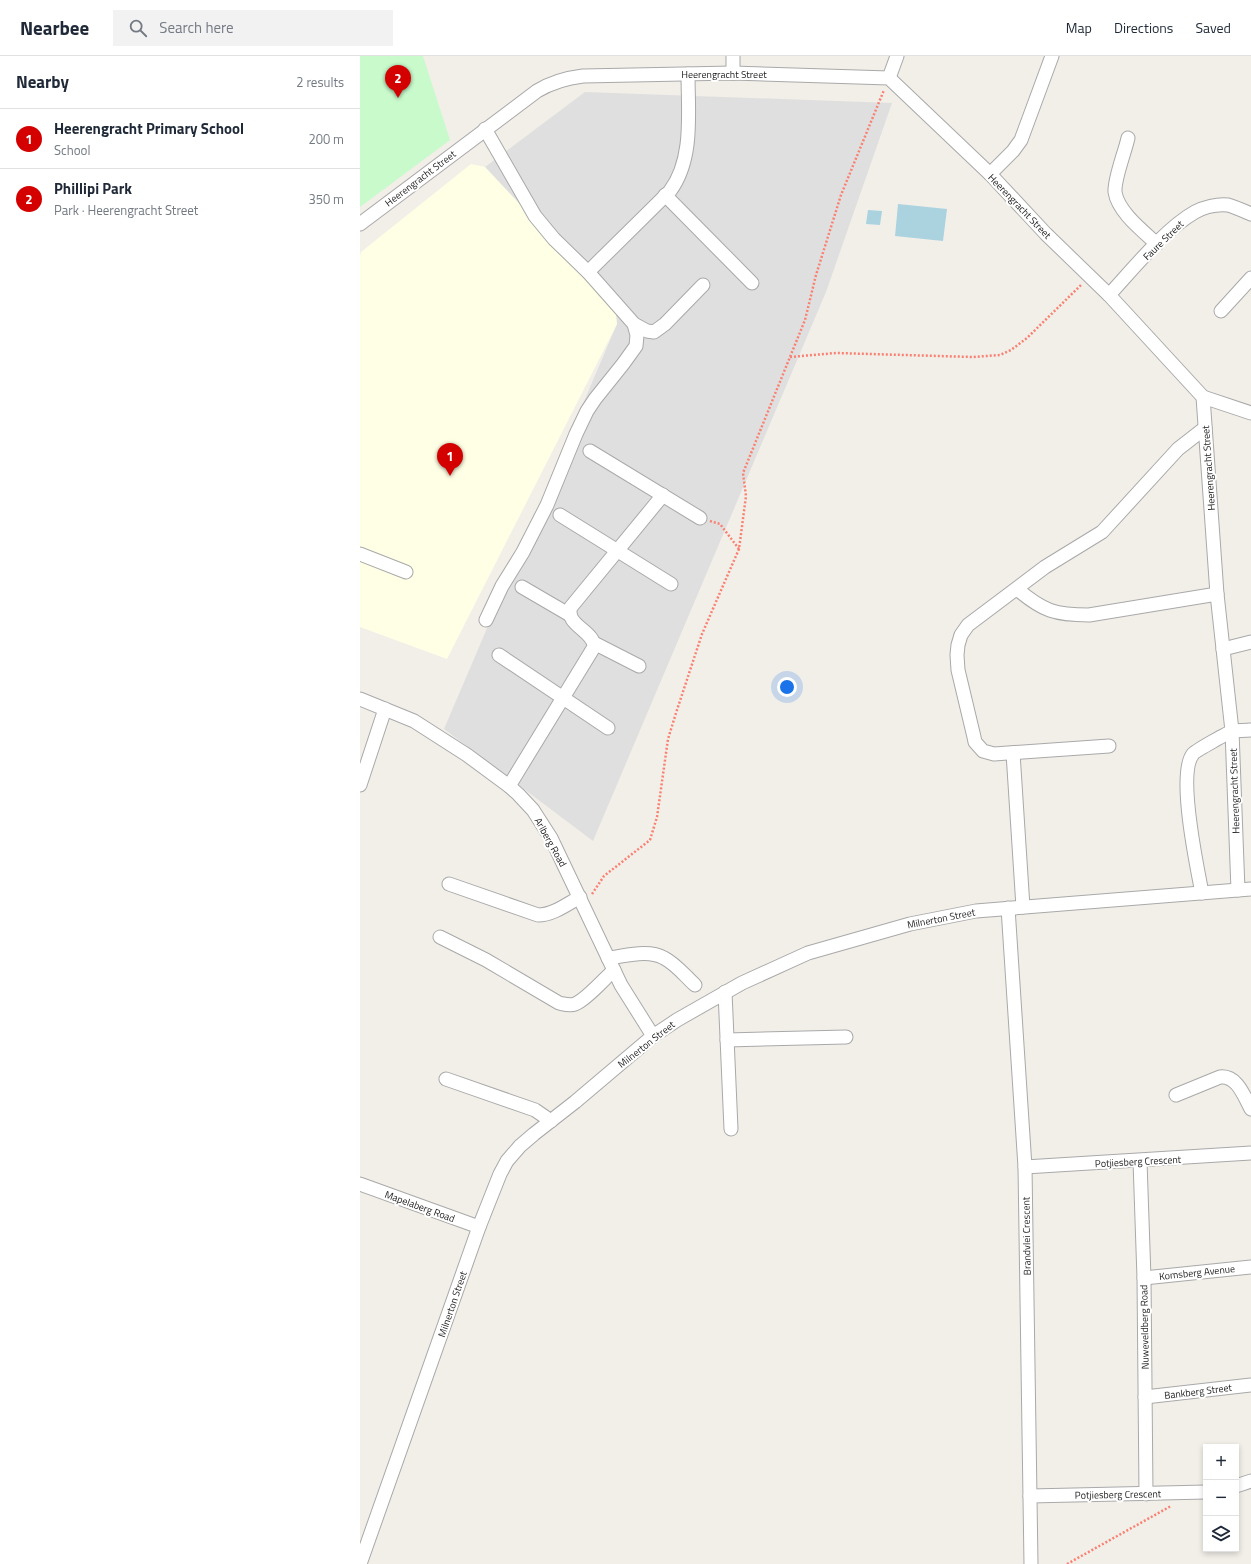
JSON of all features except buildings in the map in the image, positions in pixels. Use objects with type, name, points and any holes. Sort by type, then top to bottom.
[{"type":"street","points":[[733,56],[733,73]]},
{"type":"street","points":[[889,78],[897,56]]},
{"type":"street","points":[[990,174],[1013,151],[1021,140],[1052,56]]},
{"type":"street","name":"Heerengracht Street","points":[[360,224],[485,128],[537,91],[548,84],[566,78],[583,76],[733,73],[889,78],[990,174],[1046,234],[1109,295],[1203,396],[1217,594],[1232,731],[1245,890]]},
{"type":"street","points":[[588,272],[676,183],[685,155],[689,123],[688,74]]},
{"type":"street","points":[[485,128],[536,216],[554,239],[588,272],[634,324],[647,332],[654,332],[665,324],[703,285]]},
{"type":"street","points":[[1128,138],[1115,191],[1122,208],[1157,244]]},
{"type":"street","points":[[665,195],[752,283]]},
{"type":"street","name":"Faure Street","points":[[1109,295],[1157,244],[1183,220],[1196,211],[1214,206],[1228,205],[1251,214]]},
{"type":"street","points":[[1221,311],[1251,278]]},
{"type":"street","points":[[486,620],[502,586],[547,505],[587,411],[624,364],[636,346],[634,324]]},
{"type":"street","points":[[1203,396],[1251,413]]},
{"type":"street","points":[[1109,746],[1013,753],[988,752],[983,750],[975,742],[958,670],[957,655],[961,635],[968,625],[1045,567],[1102,532],[1178,449],[1205,428]]},
{"type":"street","points":[[590,451],[700,518]]},
{"type":"street","points":[[570,616],[571,607],[663,495]]},
{"type":"street","points":[[560,515],[671,584]]},
{"type":"street","points":[[360,554],[406,572]]},
{"type":"street","points":[[522,587],[570,616],[594,643],[638,666]]},
{"type":"street","points":[[1017,589],[1041,607],[1055,613],[1069,615],[1089,615],[1217,594]]},
{"type":"street","points":[[1223,649],[1251,642]]},
{"type":"street","points":[[509,786],[594,648],[594,643]]},
{"type":"street","points":[[499,655],[608,728]]},
{"type":"street","name":"Arlberg Road","points":[[360,699],[414,721],[444,739],[509,786],[533,810],[552,838],[621,985],[654,1036]]},
{"type":"street","points":[[360,784],[385,709]]},
{"type":"street","points":[[1202,893],[1188,804],[1186,778],[1187,770],[1193,754],[1197,750],[1232,731],[1251,730]]},
{"type":"street","points":[[1013,753],[1023,907]]},
{"type":"street","points":[[449,884],[538,915],[545,915],[582,902]]},
{"type":"street","name":"Milnerton Street","points":[[360,1564],[479,1227],[500,1174],[507,1161],[520,1146],[654,1036],[677,1020],[726,992],[808,953],[855,939],[946,916],[1008,908],[1245,890]]},
{"type":"street","name":"Brandvlei Crescent","points":[[1008,908],[1025,1167],[1031,1564]]},
{"type":"street","points":[[440,937],[486,960],[559,1003],[566,1005],[574,1005],[581,1001],[611,964],[644,953],[663,957],[673,964],[695,985]]},
{"type":"street","points":[[726,992],[731,1129]]},
{"type":"street","points":[[727,1040],[846,1037]]},
{"type":"street","points":[[1176,1095],[1220,1077],[1227,1077],[1236,1083],[1251,1109]]},
{"type":"street","points":[[446,1079],[528,1108],[551,1121]]},
{"type":"street","name":"Potjiesberg Crescent","points":[[1025,1167],[1251,1153]]},
{"type":"street","name":"Nuweveldberg Road","points":[[1140,1161],[1144,1278],[1146,1494]]},
{"type":"street","name":"Mapelaberg Road","points":[[360,1184],[479,1227]]},
{"type":"street","name":"Komsberg Avenue","points":[[1144,1278],[1251,1267]]},
{"type":"street","name":"Bankberg Street","points":[[1146,1397],[1251,1385]]},
{"type":"street","points":[[1239,1485],[1251,1481]]},
{"type":"street","name":"Potjiesberg Crescent","points":[[1030,1496],[1203,1492]]},
{"type":"path","points":[[582,902],[604,876],[650,840],[657,818],[668,739],[702,634],[739,549],[746,496],[743,473],[805,320],[816,275],[841,195],[889,78]]},
{"type":"path","points":[[790,357],[836,352],[973,357],[1000,355],[1011,350],[1027,338],[1090,277]]},
{"type":"path","points":[[700,518],[720,524],[739,549]]},
{"type":"path","points":[[1067,1564],[1173,1506]]},
{"type":"shaded area","points":[[585,92],[892,103],[826,292],[593,841],[444,729],[617,324],[615,306],[485,167]]},
{"type":"shaded area","points":[[471,164],[485,167],[615,306],[617,324],[447,659],[360,627],[360,256],[361,252]]},
{"type":"green space","points":[[360,56],[423,56],[450,140],[360,207]]},
{"type":"water","points":[[898,204],[947,209],[943,241],[895,236]]},
{"type":"water","points":[[868,210],[882,211],[880,225],[866,224]]},
{"type":"place","name":"Phillipi Park","points":[[398,98]]},
{"type":"place","name":"Heerengracht Primary School","points":[[450,476]]}]
